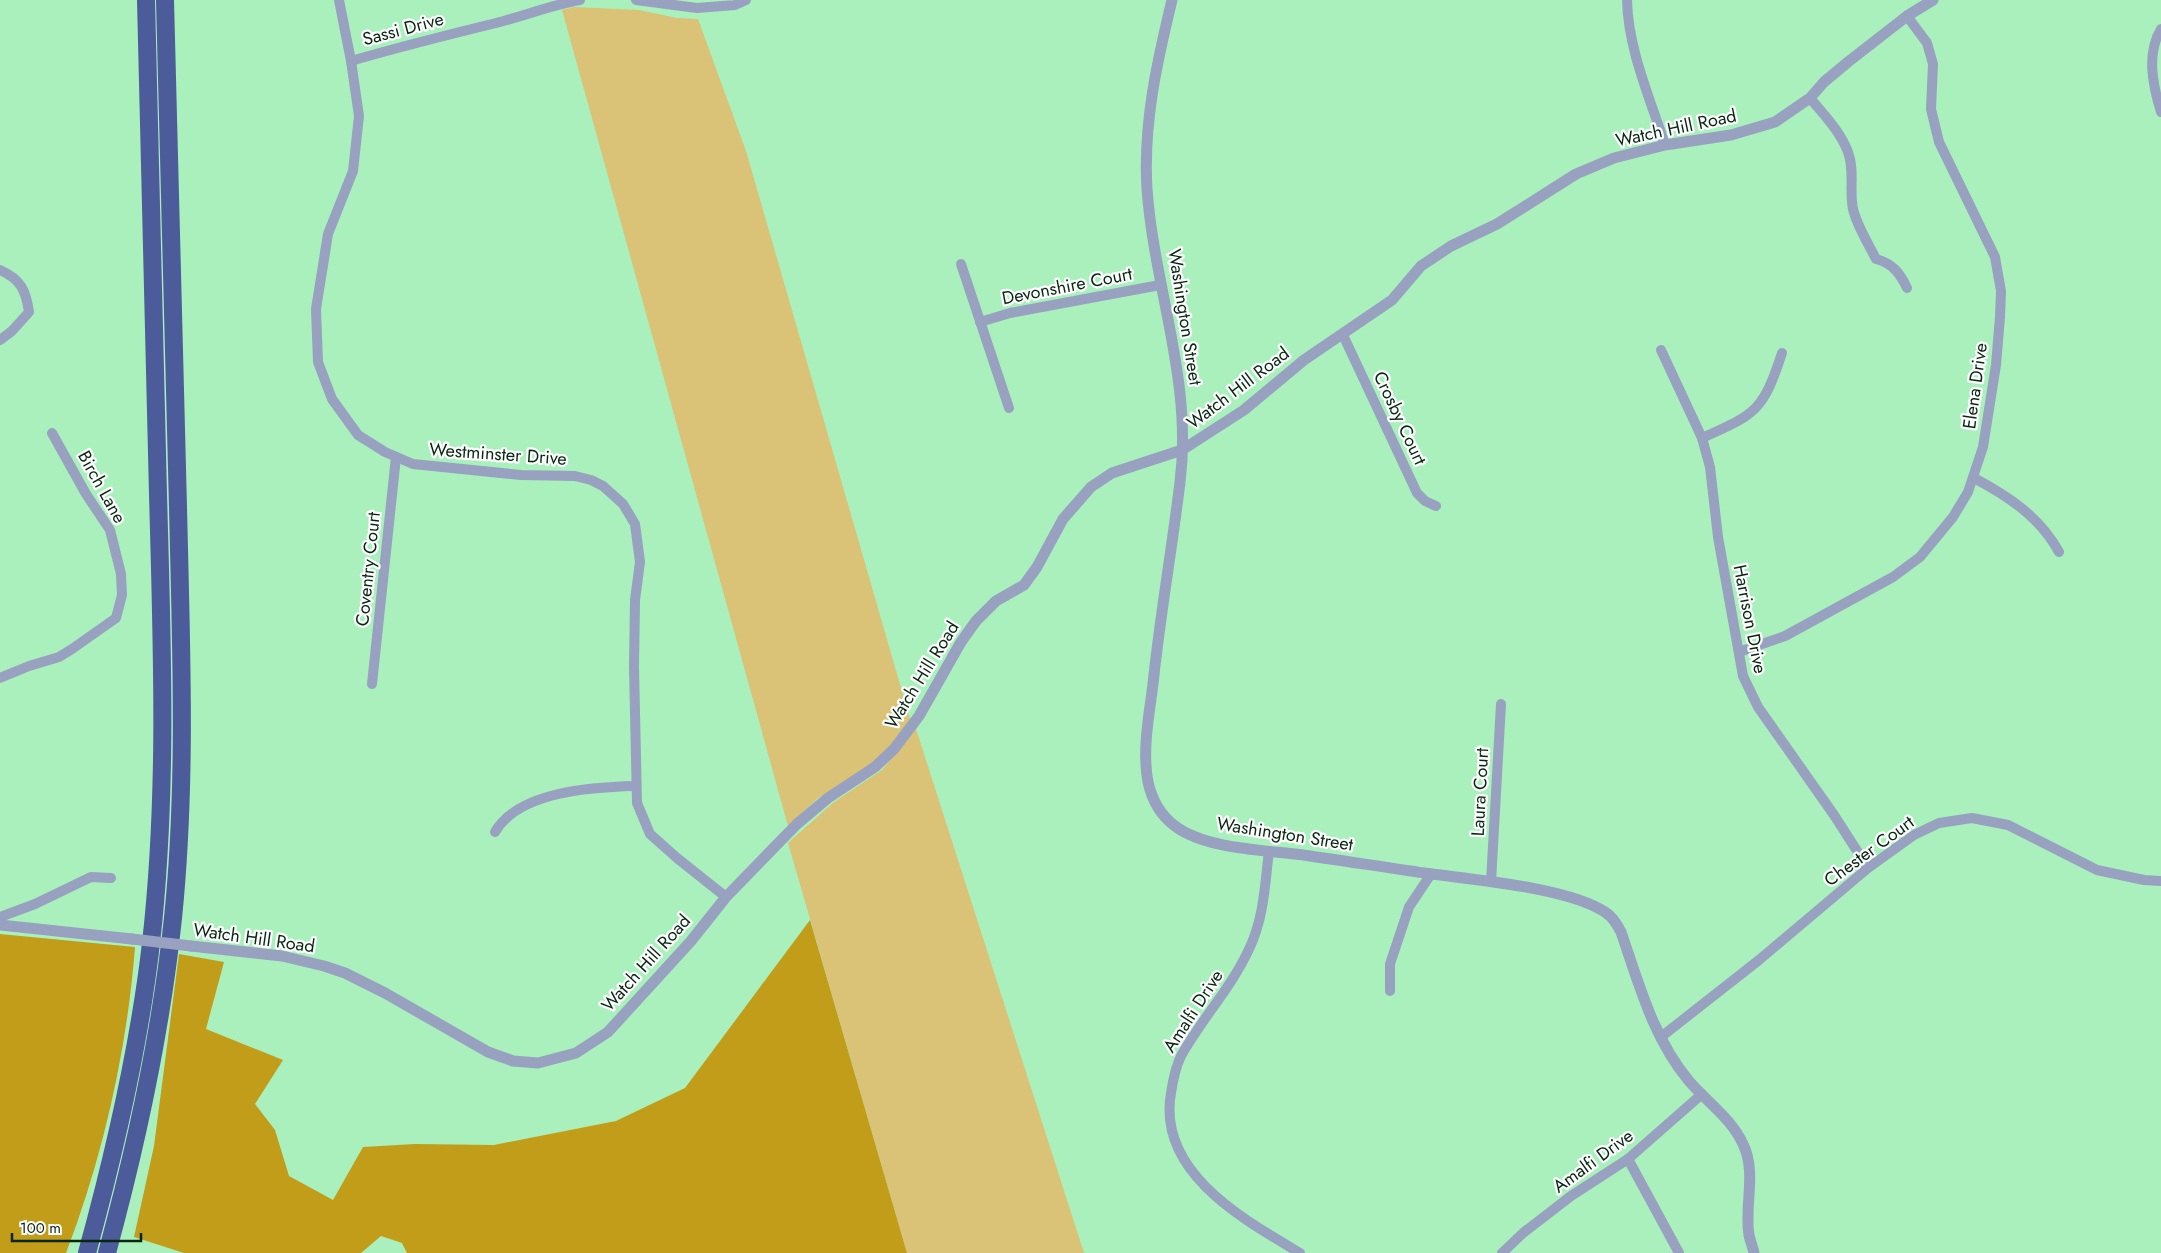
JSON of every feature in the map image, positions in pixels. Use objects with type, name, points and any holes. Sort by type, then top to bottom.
[{"type":"highway","points":[[87,1253],[114,1149],[130,1076],[150,947],[162,786],[163,670],[146,0]]},
{"type":"highway","points":[[106,1253],[132,1153],[155,1046],[171,933],[180,819],[182,670],[165,0]]},
{"type":"highway","points":[[79,1253],[114,1149]]},
{"type":"street","name":"Westminster Drive","points":[[339,0],[351,60],[359,116],[353,168],[328,234],[320,273],[316,308],[318,362],[332,399],[358,435],[396,457],[413,464],[521,475],[575,476],[591,480],[603,486],[623,504],[635,524],[640,562],[635,600],[636,803],[650,834],[726,897]]},
{"type":"street","name":"Sassi Drive","points":[[351,60],[498,22],[535,10],[580,0]]},
{"type":"street","points":[[636,0],[697,8],[735,5],[746,0]]},
{"type":"street","name":"Washington Street","points":[[1172,0],[1154,75],[1149,116],[1147,187],[1160,285],[1175,352],[1183,424],[1181,478],[1163,596],[1146,741],[1148,782],[1156,807],[1176,827],[1199,838],[1269,851],[1491,882],[1581,902],[1604,911],[1614,920],[1621,932],[1651,1017],[1661,1037],[1689,1081],[1721,1113],[1743,1144],[1750,1166],[1749,1234],[1754,1253]]},
{"type":"street","points":[[1627,0],[1628,17],[1635,50],[1665,145]]},
{"type":"street","name":"Watch Hill Road","points":[[0,925],[282,956],[324,966],[364,982],[488,1052],[513,1061],[538,1063],[576,1053],[608,1032],[691,941],[726,897],[808,815],[834,794],[875,767],[894,749],[918,716],[961,642],[976,621],[996,602],[1024,584],[1038,567],[1063,520],[1091,487],[1112,473],[1182,450],[1244,410],[1304,360],[1392,300],[1421,266],[1451,246],[1497,224],[1576,174],[1614,158],[1665,145],[1756,128],[1774,122],[1810,98],[1824,82],[1848,62],[1908,16],[1933,0]]},
{"type":"street","name":"Elena Drive","points":[[1739,652],[1785,636],[1893,577],[1920,557],[1953,517],[1974,478],[1983,447],[1996,365],[2001,291],[1995,258],[1939,142],[1931,109],[1933,64],[1927,42],[1908,16]]},
{"type":"street","points":[[2161,29],[2152,52],[2153,88],[2161,112]]},
{"type":"street","points":[[1810,98],[1840,134],[1848,152],[1852,166],[1851,195],[1853,211],[1876,259],[1887,262],[1900,274],[1907,288]]},
{"type":"street","points":[[961,264],[1009,408]]},
{"type":"street","points":[[0,270],[17,279],[21,284],[26,293],[29,312],[12,331],[0,340]]},
{"type":"street","name":"Devonshire Court","points":[[980,322],[1010,312],[1160,285]]},
{"type":"street","name":"Crosby Court","points":[[1343,335],[1417,492],[1425,501],[1436,506]]},
{"type":"street","name":"Harrison Drive","points":[[1661,350],[1702,438],[1710,467],[1718,537],[1743,676],[1758,707],[1834,815],[1868,868]]},
{"type":"street","points":[[1702,438],[1744,420],[1759,405],[1768,393],[1782,353]]},
{"type":"street","name":"Birch Lane","points":[[0,678],[29,666],[59,657],[116,618],[122,595],[121,574],[110,530],[86,494],[52,433]]},
{"type":"street","name":"Coventry Court","points":[[372,684],[396,457]]},
{"type":"street","points":[[1974,478],[2002,492],[2032,516],[2050,536],[2059,552]]},
{"type":"street","name":"Laura Court","points":[[1491,882],[1501,704]]},
{"type":"street","points":[[495,832],[509,816],[536,802],[566,791],[588,787],[636,786]]},
{"type":"street","name":"Chester Court","points":[[1661,1037],[1759,960],[1868,868],[1914,835],[1939,823],[1972,818],[2008,825],[2097,870],[2144,880],[2161,881]]},
{"type":"street","name":"Amalfi Drive","points":[[1269,851],[1261,915],[1251,946],[1230,986],[1194,1035],[1180,1058],[1175,1072],[1169,1106],[1173,1135],[1186,1164],[1197,1178],[1223,1202],[1300,1253]]},
{"type":"street","points":[[1390,991],[1390,964],[1409,907],[1431,874]]},
{"type":"street","points":[[0,917],[34,904],[91,877],[111,878]]},
{"type":"street","name":"Amalfi Drive","points":[[1502,1253],[1523,1233],[1571,1196],[1628,1159],[1702,1094]]},
{"type":"street","points":[[1628,1159],[1679,1253]]},
{"type":"shaded area","points":[[574,7],[639,10],[677,18],[698,19],[746,151],[910,719],[890,746],[871,764],[817,799],[788,826],[562,10]]},
{"type":"shaded area","points":[[916,729],[1084,1253],[907,1253],[788,843],[834,802],[882,770]]},
{"type":"shaded area","points":[[810,920],[907,1253],[407,1253],[402,1243],[381,1236],[361,1253],[184,1253],[134,1237],[154,1146],[179,954],[224,962],[206,1029],[283,1060],[255,1104],[275,1130],[289,1176],[333,1200],[363,1147],[415,1144],[494,1145],[616,1121],[685,1088]]},
{"type":"shaded area","points":[[0,934],[135,947],[126,1025],[111,1103],[91,1179],[66,1253],[0,1253]]}]
